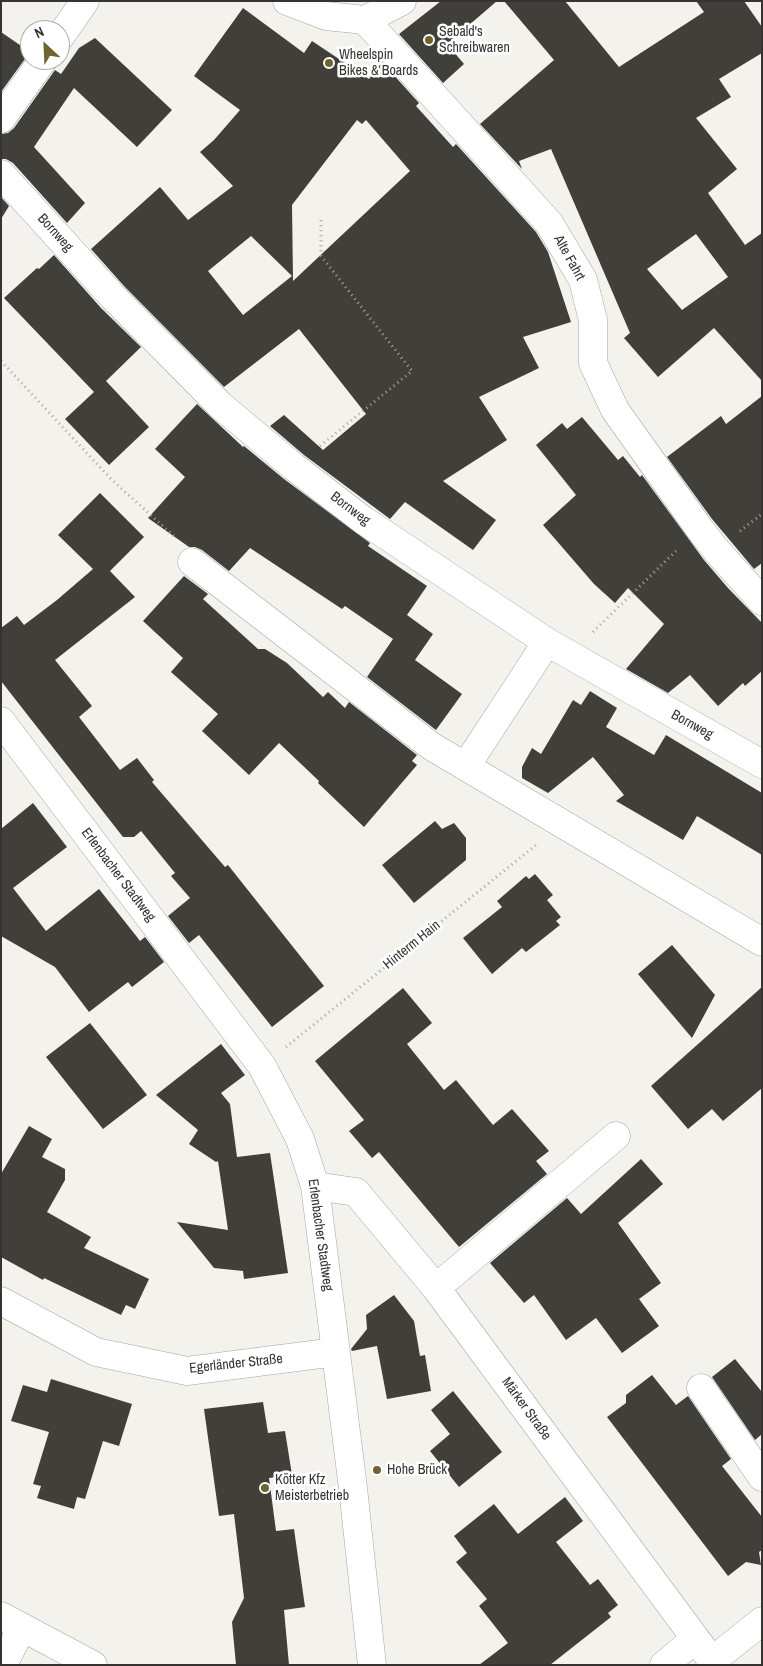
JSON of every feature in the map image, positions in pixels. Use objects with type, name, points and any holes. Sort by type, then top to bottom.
[{"type":"street","points":[[70,23],[86,1]]},
{"type":"street","points":[[286,1],[326,16],[365,20],[402,1]]},
{"type":"street","name":"Alte Fahrt","points":[[365,20],[549,223],[583,280],[593,320],[593,363],[615,410],[699,528],[716,550],[762,601]]},
{"type":"street","points":[[1,119],[37,70]]},
{"type":"street","name":"Bornweg","points":[[1,174],[113,297],[220,405],[294,467],[363,520],[558,649],[762,764]]},
{"type":"street","points":[[192,562],[431,746],[762,942]]},
{"type":"street","points":[[466,766],[558,649]]},
{"type":"street","name":"Erlenbacher Stadtweg","points":[[1,721],[262,1066],[300,1139],[315,1186],[353,1488],[372,1665]]},
{"type":"street","points":[[436,1288],[616,1136]]},
{"type":"street","name":"Märker Straße","points":[[315,1186],[356,1192],[436,1288],[713,1663]]},
{"type":"street","name":"Egerländer Straße","points":[[1,1301],[96,1352],[187,1371],[336,1352]]},
{"type":"street","points":[[701,1388],[762,1477]]},
{"type":"street","points":[[713,1663],[762,1621]]},
{"type":"street","points":[[3,1665],[12,1622],[93,1665]]},
{"type":"street","points":[[664,1665],[695,1639]]},
{"type":"path","points":[[294,467],[412,371],[322,256],[321,217]]},
{"type":"path","points":[[1,361],[112,480],[186,547],[192,562]]},
{"type":"path","points":[[558,649],[699,528]]},
{"type":"path","name":"Hinterm Hain","points":[[262,1066],[563,824]]},
{"type":"building","points":[[441,1],[497,1],[447,44],[464,64],[443,83],[399,34]]},
{"type":"building","points":[[504,1],[565,1],[619,67],[704,12],[696,1],[744,1],[762,27],[762,53],[719,79],[731,97],[696,118],[737,169],[708,193],[745,245],[762,233],[762,381],[714,328],[658,377],[624,338],[630,333],[551,149],[519,161],[522,169],[480,124],[554,60]],"holes":[[[696,234],[728,277],[682,310],[647,269]]]},
{"type":"building","points":[[243,8],[304,53],[312,41],[369,79],[382,62],[419,103],[416,106],[453,147],[456,144],[536,232],[548,252],[571,322],[523,337],[539,368],[479,397],[507,440],[443,481],[496,520],[473,550],[405,502],[390,519],[304,455],[270,426],[284,415],[323,450],[366,414],[299,329],[224,387],[124,286],[91,249],[160,187],[188,220],[233,186],[200,152],[214,140],[240,110],[194,76]],"holes":[[[357,120],[362,124],[366,120],[410,171],[293,281],[292,205]],[[251,236],[292,276],[243,315],[208,271]]]},
{"type":"building","points":[[1,32],[20,45],[20,66],[1,92]]},
{"type":"building","points":[[95,38],[172,110],[137,147],[74,88],[34,147],[85,203],[67,223],[13,163],[6,159],[1,159],[1,134],[8,133],[14,128],[55,70],[61,74],[64,70],[70,70],[70,61],[79,48]]},
{"type":"building","points":[[1,197],[9,206],[1,219]]},
{"type":"building","points":[[54,255],[101,308],[141,347],[106,381],[149,427],[109,465],[65,419],[94,392],[4,298]]},
{"type":"building","points":[[762,396],[762,563],[754,569],[712,519],[667,457],[721,416],[726,424]]},
{"type":"building","points":[[197,404],[243,447],[370,543],[368,546],[427,586],[407,615],[433,634],[415,660],[462,694],[436,730],[367,677],[393,639],[345,606],[342,609],[250,548],[229,571],[202,550],[189,547],[148,518],[185,477],[155,449]]},
{"type":"building","points":[[582,417],[618,460],[623,456],[640,477],[642,475],[704,560],[762,623],[762,671],[745,686],[743,683],[718,706],[690,675],[668,693],[626,669],[664,624],[628,588],[615,603],[594,584],[543,525],[576,495],[536,445],[562,423],[567,429]]},
{"type":"building","points":[[100,493],[144,537],[110,571],[135,597],[55,660],[92,706],[79,717],[120,770],[137,758],[154,780],[152,782],[225,867],[228,865],[324,986],[272,1027],[199,935],[189,943],[168,916],[190,898],[171,876],[175,873],[141,831],[134,837],[123,837],[1,681],[1,628],[17,616],[24,625],[93,569],[58,535]]},
{"type":"building","points":[[184,576],[208,594],[203,599],[258,649],[265,649],[287,663],[323,697],[328,692],[345,708],[349,702],[417,755],[412,761],[417,765],[364,827],[279,743],[249,775],[202,731],[218,714],[171,672],[183,658],[143,621]]},
{"type":"building","points":[[590,691],[617,708],[606,727],[654,755],[666,735],[762,793],[762,855],[697,816],[683,840],[616,801],[624,795],[593,757],[548,793],[522,778],[522,767],[532,748],[541,754],[573,700],[581,705]]},
{"type":"building","points":[[33,803],[67,847],[13,888],[46,931],[99,889],[140,941],[145,937],[164,962],[132,987],[128,982],[89,1012],[55,967],[1,936],[1,829]]},
{"type":"building","points":[[435,821],[442,829],[454,823],[466,838],[466,860],[414,903],[382,865]]},
{"type":"building","points":[[535,874],[553,895],[547,900],[561,917],[556,921],[560,925],[526,952],[522,948],[492,974],[463,938],[502,907],[497,901],[526,876],[529,879]]},
{"type":"building","points":[[672,945],[715,995],[692,1038],[638,974]]},
{"type":"building","points":[[762,987],[762,1088],[723,1121],[712,1109],[688,1129],[651,1086]]},
{"type":"building","points":[[403,988],[432,1023],[407,1044],[444,1090],[456,1080],[493,1125],[512,1109],[549,1151],[536,1161],[547,1174],[459,1247],[379,1152],[372,1158],[349,1131],[364,1120],[315,1061]]},
{"type":"building","points":[[90,1023],[147,1095],[103,1129],[46,1057]]},
{"type":"building","points":[[221,1044],[245,1075],[221,1093],[230,1104],[237,1157],[270,1153],[288,1273],[244,1279],[243,1271],[214,1268],[177,1222],[228,1230],[218,1161],[216,1162],[189,1144],[198,1130],[156,1095]]},
{"type":"building","points":[[29,1126],[52,1139],[42,1157],[65,1169],[65,1180],[47,1212],[91,1237],[84,1248],[149,1279],[135,1309],[126,1305],[121,1315],[44,1278],[43,1280],[1,1257],[1,1174]]},
{"type":"building","points":[[641,1159],[663,1184],[618,1223],[661,1283],[639,1299],[659,1326],[622,1353],[596,1318],[566,1340],[534,1295],[524,1303],[490,1263],[567,1198],[581,1214]]},
{"type":"building","points":[[394,1295],[414,1321],[420,1356],[425,1355],[431,1391],[387,1399],[377,1346],[352,1351],[351,1349],[367,1329],[366,1315]]},
{"type":"building","points":[[735,1359],[762,1392],[762,1434],[755,1440],[712,1377]]},
{"type":"building","points":[[652,1375],[676,1405],[688,1396],[731,1459],[722,1466],[762,1517],[762,1550],[759,1552],[761,1565],[746,1562],[728,1576],[607,1417],[626,1403],[626,1395]]},
{"type":"building","points":[[51,1379],[132,1404],[119,1446],[103,1441],[85,1499],[77,1497],[74,1509],[37,1498],[41,1486],[33,1484],[49,1432],[11,1421],[23,1385],[47,1392]]},
{"type":"building","points":[[453,1391],[502,1452],[459,1487],[430,1451],[450,1434],[431,1410]]},
{"type":"building","points":[[263,1402],[268,1433],[285,1431],[292,1475],[269,1478],[276,1531],[294,1529],[305,1607],[284,1610],[289,1665],[236,1665],[232,1622],[244,1598],[234,1514],[219,1516],[204,1409]]},
{"type":"building","points":[[565,1497],[583,1521],[556,1542],[590,1585],[598,1579],[618,1605],[608,1613],[611,1617],[550,1665],[479,1665],[508,1643],[479,1606],[487,1599],[456,1562],[467,1553],[454,1536],[494,1504],[518,1534]]},
{"type":"place","name":"Sebald's Schreibwaren","points":[[429,40]]},
{"type":"place","name":"Wheelspin Bikes & Boards","points":[[329,63]]},
{"type":"place","name":"Hohe Brück","points":[[377,1470]]},
{"type":"place","name":"Kötter Kfz Meisterbetrieb","points":[[265,1488]]}]
